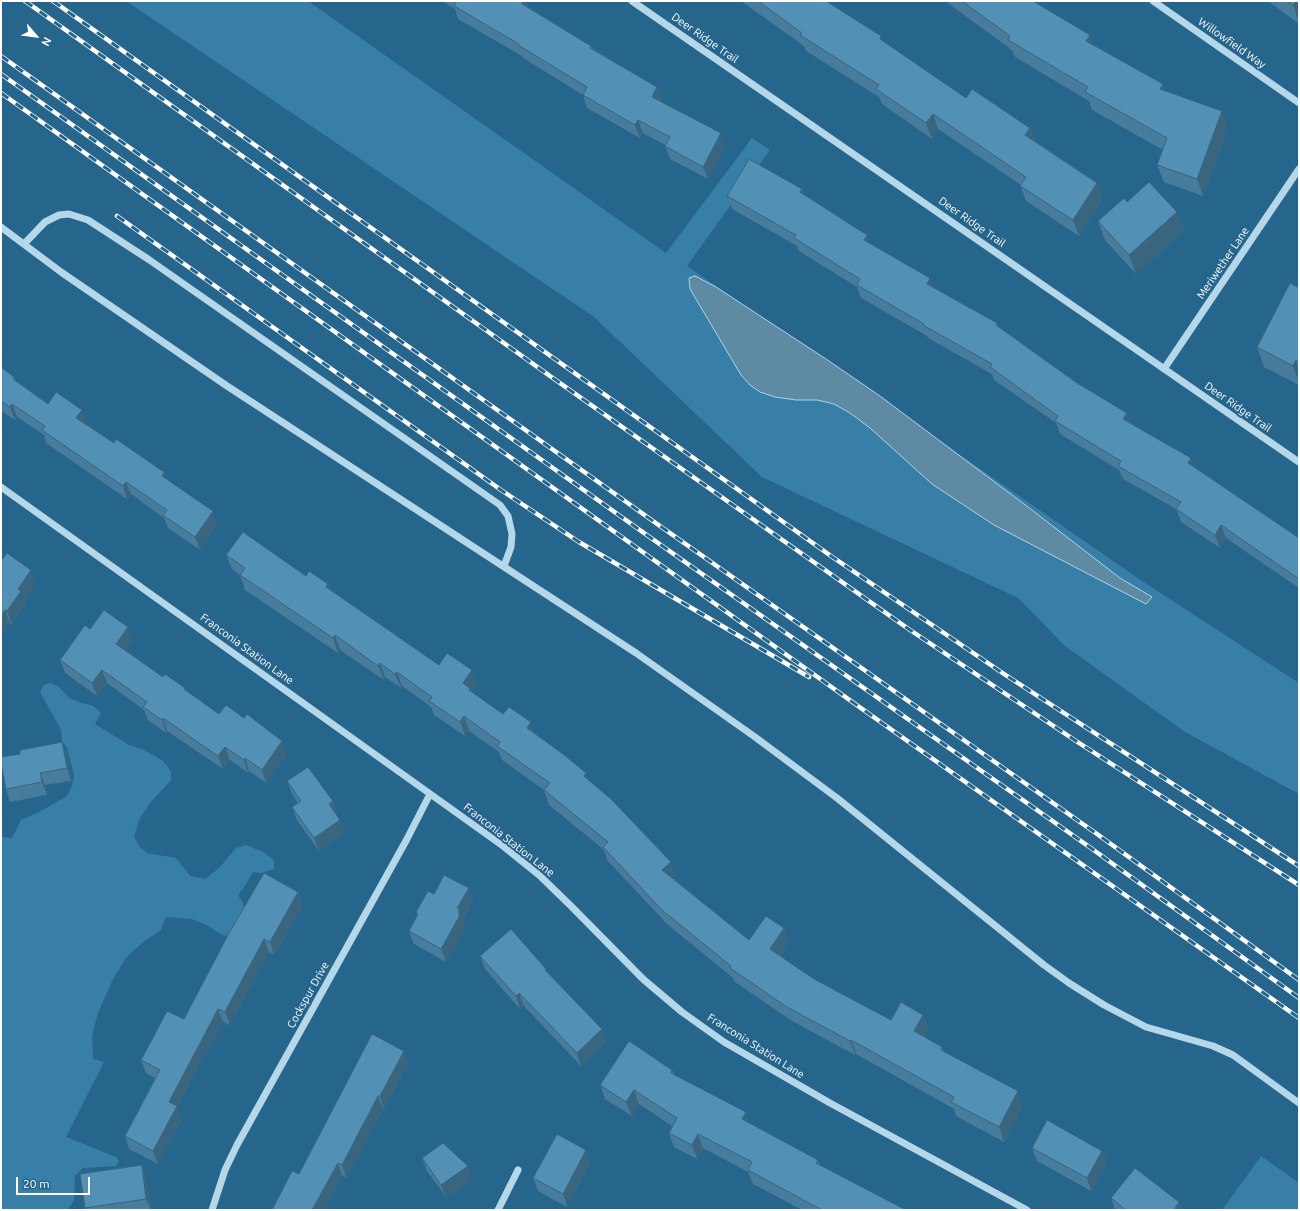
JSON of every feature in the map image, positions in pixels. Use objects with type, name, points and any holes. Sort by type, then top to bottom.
[{"type":"street","name":"Deer Ridge Trail","points":[[632,1],[1299,462]]},
{"type":"street","name":"Willowfield Way","points":[[1153,1],[1299,103]]},
{"type":"street","name":"Meriwether Lane","points":[[1164,369],[1299,169]]},
{"type":"street","points":[[24,244],[45,222],[59,215],[69,214],[88,220],[148,259],[500,505],[508,516],[512,534],[511,547],[504,566]]},
{"type":"street","points":[[1,227],[61,272],[227,386],[636,653],[755,737],[837,798],[1044,965],[1069,983],[1104,1005],[1146,1027],[1213,1046],[1233,1055],[1299,1103]]},
{"type":"street","name":"Franconia Station Lane","points":[[1,487],[503,846],[540,875],[643,979],[682,1012],[724,1042],[830,1103],[1028,1210]]},
{"type":"street","name":"Cockspur Drive","points":[[212,1210],[225,1170],[237,1145],[407,839],[430,794]]},
{"type":"street","points":[[498,1210],[518,1170]]},
{"type":"shaded area","points":[[126,1],[308,1],[666,253],[752,138],[770,150],[687,266],[1142,581],[1299,683],[1299,794],[1185,732],[1065,646],[1018,598],[762,477],[594,317]]},
{"type":"shaded area","points":[[695,276],[716,287],[880,396],[1120,578],[1152,597],[1146,604],[994,525],[932,484],[870,428],[850,413],[834,404],[817,400],[796,400],[775,397],[760,392],[750,385],[741,375],[690,289],[689,278]]},
{"type":"shaded area","points":[[50,683],[59,687],[69,698],[93,706],[101,713],[95,724],[129,745],[144,750],[162,760],[171,771],[171,780],[151,802],[140,818],[134,836],[139,846],[147,853],[176,858],[190,876],[205,879],[219,868],[236,848],[246,845],[263,852],[274,860],[274,869],[262,873],[253,872],[238,895],[243,903],[246,916],[230,936],[222,935],[207,925],[192,919],[166,917],[161,930],[142,943],[126,958],[113,979],[98,1013],[92,1036],[93,1059],[104,1062],[66,1137],[116,1157],[119,1161],[116,1166],[83,1168],[75,1176],[74,1200],[68,1210],[1,1210],[1,834],[3,837],[12,838],[21,820],[39,812],[67,796],[72,786],[74,775],[67,748],[62,741],[61,730],[40,692],[44,685]]},
{"type":"shaded area","points":[[1261,1156],[1299,1183],[1299,1210],[1222,1210]]},
{"type":"building","points":[[456,1],[523,1],[522,4],[591,46],[590,48],[657,87],[652,97],[721,133],[703,167],[665,146],[670,137],[638,120],[635,125],[583,95],[587,87],[518,45],[519,44],[454,6]]},
{"type":"building","points":[[758,1],[826,1],[881,36],[880,39],[966,98],[972,89],[1030,128],[1025,135],[1097,183],[1073,220],[1020,186],[1026,177],[933,114],[926,123],[876,89],[879,85],[800,35],[802,33]]},
{"type":"building","points":[[962,1],[1033,1],[1090,35],[1086,41],[1163,84],[1160,89],[1222,111],[1197,179],[1157,165],[1167,138],[1085,92],[1088,87],[1008,40],[1010,36]]},
{"type":"building","points":[[1287,1],[1296,1],[1293,5]]},
{"type":"building","points":[[749,159],[802,189],[800,192],[867,235],[864,240],[930,278],[927,284],[997,323],[996,325],[1077,383],[1127,413],[1123,419],[1191,458],[1188,463],[1299,538],[1299,579],[1221,525],[1215,535],[1176,509],[1181,502],[1118,466],[1121,461],[1055,421],[1058,416],[990,367],[992,364],[857,285],[860,279],[794,238],[796,235],[727,196]]},
{"type":"building","points":[[1149,182],[1177,212],[1129,255],[1098,221],[1124,198],[1127,202]]},
{"type":"building","points":[[1290,283],[1299,288],[1299,363],[1296,360],[1293,366],[1257,347]]},
{"type":"building","points":[[1,367],[14,377],[13,379],[48,404],[56,392],[82,410],[76,418],[114,443],[116,439],[164,472],[162,476],[213,511],[195,537],[163,515],[167,510],[126,482],[123,486],[42,430],[45,426],[12,404],[10,407],[1,401]]},
{"type":"building","points":[[243,532],[306,576],[309,571],[328,584],[326,587],[439,665],[447,653],[472,670],[463,683],[470,688],[469,690],[503,714],[509,707],[531,722],[527,728],[586,773],[584,776],[611,799],[671,862],[662,870],[749,940],[766,916],[784,928],[770,949],[814,979],[891,1020],[901,1002],[923,1015],[914,1031],[942,1047],[941,1050],[1018,1091],[999,1127],[951,1102],[954,1097],[851,1040],[850,1041],[787,1007],[730,968],[731,966],[662,910],[603,847],[608,842],[544,790],[550,783],[497,746],[500,742],[464,716],[460,722],[429,701],[432,697],[397,672],[395,674],[380,663],[378,666],[335,635],[333,638],[240,575],[245,568],[226,555]]},
{"type":"building","points":[[7,553],[31,570],[18,589],[21,591],[7,611],[5,610],[1,616],[1,561]]},
{"type":"building","points":[[104,610],[128,627],[116,644],[163,677],[165,674],[219,714],[226,705],[244,718],[247,714],[282,741],[262,770],[245,758],[244,760],[225,747],[218,756],[163,718],[162,720],[143,707],[147,702],[102,670],[92,683],[60,660],[85,625],[90,629]]},
{"type":"building","points":[[62,742],[67,768],[40,773],[42,782],[6,789],[1,757],[20,754],[20,750]]},
{"type":"building","points":[[308,767],[333,801],[329,804],[340,820],[314,838],[292,807],[301,801],[287,781]]},
{"type":"building","points":[[264,873],[298,892],[270,942],[264,939],[225,1012],[218,1009],[169,1102],[177,1106],[153,1151],[125,1136],[160,1070],[141,1060],[167,1011],[184,1019],[228,935]]},
{"type":"building","points":[[444,875],[469,888],[457,908],[459,909],[459,917],[441,949],[409,931],[418,914],[416,912],[428,891],[434,894]]},
{"type":"building","points":[[511,929],[546,969],[545,970],[602,1029],[577,1053],[519,993],[516,996],[480,956]]},
{"type":"building","points":[[372,1034],[404,1051],[380,1096],[378,1096],[342,1165],[338,1163],[312,1210],[272,1210],[292,1171],[299,1174]]},
{"type":"building","points":[[629,1041],[672,1070],[671,1073],[746,1112],[742,1119],[818,1160],[816,1163],[906,1210],[822,1210],[748,1170],[752,1162],[698,1134],[692,1145],[669,1133],[677,1118],[634,1090],[626,1102],[600,1085]]},
{"type":"building","points":[[1047,1120],[1102,1151],[1087,1178],[1032,1148]]},
{"type":"building","points":[[557,1134],[586,1150],[563,1194],[533,1178]]},
{"type":"building","points":[[443,1143],[468,1166],[441,1185],[422,1158]]},
{"type":"building","points":[[142,1165],[146,1199],[85,1208],[80,1174]]},
{"type":"building","points":[[1135,1168],[1179,1202],[1174,1210],[1126,1210],[1111,1198]]},
{"type":"railway","points":[[25,1],[550,376],[910,630],[1076,741],[1299,885]]},
{"type":"railway","points":[[53,1],[831,556],[1004,674],[1299,866]]},
{"type":"railway","points":[[1,56],[660,526],[1097,834],[1299,980]]},
{"type":"railway","points":[[1,74],[651,538],[1088,846],[1299,998]]},
{"type":"railway","points":[[1,93],[858,706],[1299,1018]]},
{"type":"railway","points":[[117,216],[501,490],[579,542],[809,677]]}]
